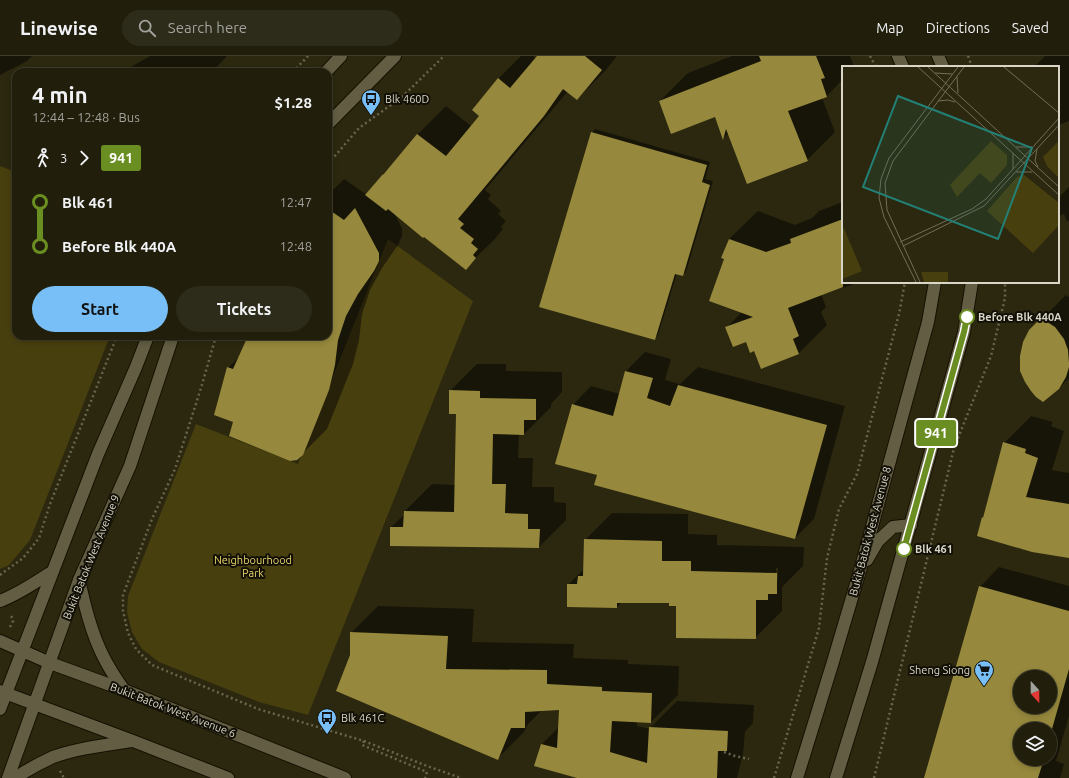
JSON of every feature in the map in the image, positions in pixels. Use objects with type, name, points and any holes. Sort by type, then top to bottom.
[{"type":"street","points":[[330,68],[341,56]]},
{"type":"street","points":[[332,120],[395,56]]},
{"type":"street","points":[[898,56],[903,66]]},
{"type":"street","points":[[938,56],[943,66]]},
{"type":"street","name":"Bukit Batok West Avenue 8","points":[[797,778],[859,574],[928,322],[935,283]]},
{"type":"street","points":[[836,778],[872,662],[964,332],[972,283]]},
{"type":"street","points":[[0,709],[3,692],[23,650],[98,454],[146,340]]},
{"type":"street","name":"Bukit Batok West Avenue 9","points":[[8,778],[80,580],[130,466],[172,340]]},
{"type":"street","points":[[859,574],[878,541],[888,531],[893,527],[911,525]]},
{"type":"street","points":[[0,601],[32,586],[53,571]]},
{"type":"street","points":[[80,580],[89,620],[97,644],[109,668],[124,690]]},
{"type":"street","name":"Bukit Batok West Avenue 6","points":[[0,641],[50,663],[124,690],[346,778]]},
{"type":"street","points":[[3,692],[228,778]]},
{"type":"street","points":[[15,778],[53,758],[86,748],[133,741]]},
{"type":"path","points":[[297,68],[308,56]]},
{"type":"path","points":[[332,159],[359,128],[402,97],[444,56]]},
{"type":"path","points":[[870,56],[875,66]]},
{"type":"path","points":[[968,56],[972,66]]},
{"type":"path","points":[[774,778],[819,628],[827,558],[839,509],[857,474],[899,314],[905,283]]},
{"type":"path","points":[[874,778],[954,448],[991,356],[1005,298],[1005,283]]},
{"type":"path","points":[[0,575],[23,558],[40,538],[50,504],[115,340]]},
{"type":"path","points":[[215,340],[175,469],[152,519],[123,595],[123,611],[128,633],[136,649],[152,665],[258,710],[364,741],[426,766],[461,778]]},
{"type":"path","points":[[364,741],[362,745],[427,772],[425,778]]},
{"type":"path","points":[[724,752],[749,759]]},
{"type":"green space","points":[[0,166],[12,170],[12,340],[108,340],[30,540],[9,565],[0,569]]},
{"type":"green space","name":"Neighbourhood Park","points":[[388,239],[473,301],[308,715],[259,702],[159,662],[142,649],[132,632],[127,612],[128,596],[196,424],[298,464]]},
{"type":"building","points":[[537,56],[585,56],[602,70],[577,100],[563,89],[544,116],[458,219],[464,224],[460,228],[474,239],[471,243],[478,249],[473,255],[476,258],[466,270],[424,237],[423,238],[388,209],[386,211],[365,195],[417,134],[446,156],[479,116],[472,110],[498,78],[510,88]]},
{"type":"building","points":[[759,56],[816,56],[825,78],[821,79],[827,97],[788,111],[808,161],[747,184],[726,129],[723,140],[715,117],[671,134],[659,101],[761,61]]},
{"type":"building","points":[[591,132],[707,165],[702,182],[710,185],[683,276],[675,274],[655,340],[539,307]]},
{"type":"building","points":[[355,208],[379,253],[379,261],[346,316],[338,340],[335,365],[329,390],[303,455],[297,460],[290,461],[229,436],[233,422],[214,415],[227,367],[233,369],[246,340],[332,340],[332,212],[344,220]]},
{"type":"building","points":[[842,219],[843,287],[788,308],[799,336],[793,339],[799,354],[761,369],[754,351],[750,353],[746,342],[733,347],[725,327],[753,317],[709,301],[724,259],[721,258],[729,239],[766,252],[791,243],[790,239]]},
{"type":"building","points":[[1041,318],[1055,327],[1064,339],[1068,350],[1069,363],[1066,377],[1059,389],[1043,402],[1031,391],[1020,371],[1020,356],[1023,342],[1029,330]]},
{"type":"building","points":[[625,371],[653,378],[647,398],[670,406],[678,385],[827,425],[795,539],[594,485],[597,475],[555,464],[572,404],[613,416]]},
{"type":"building","points":[[449,390],[480,391],[480,398],[536,399],[536,420],[524,420],[524,435],[493,434],[492,484],[506,484],[505,513],[528,514],[528,529],[540,529],[539,548],[390,546],[390,527],[403,527],[404,511],[454,512],[456,414],[449,414]]},
{"type":"building","points":[[1003,442],[1026,449],[1025,453],[1038,458],[1026,497],[1069,504],[1069,558],[1032,552],[977,536]]},
{"type":"building","points":[[584,539],[662,541],[662,561],[691,561],[691,571],[777,573],[777,594],[768,594],[768,600],[756,600],[756,639],[676,638],[676,606],[669,606],[669,603],[617,603],[617,608],[567,607],[567,584],[577,584],[578,576],[583,576]]},
{"type":"building","points":[[979,586],[1069,611],[1069,669],[1057,711],[1057,670],[1013,670],[1013,714],[1056,714],[1054,722],[1013,722],[1013,766],[1042,766],[1038,778],[924,778]]},
{"type":"building","points":[[350,632],[448,636],[446,669],[547,670],[547,684],[602,687],[602,691],[652,693],[651,723],[612,721],[610,752],[647,763],[649,727],[728,731],[727,751],[718,751],[717,778],[577,778],[534,766],[541,744],[557,748],[559,710],[525,712],[525,728],[511,728],[498,760],[336,691],[350,655]]},
{"type":"bus line","name":"941","points":[[904,549],[967,317]]},
{"type":"place","name":"Blk 460D","points":[[371,116]]},
{"type":"place","name":"Before Blk 440A","points":[[967,317]]},
{"type":"place","name":"Blk 461","points":[[904,549]]},
{"type":"place","name":"Sheng Siong","points":[[984,687]]},
{"type":"place","name":"Blk 461C","points":[[327,735]]}]
